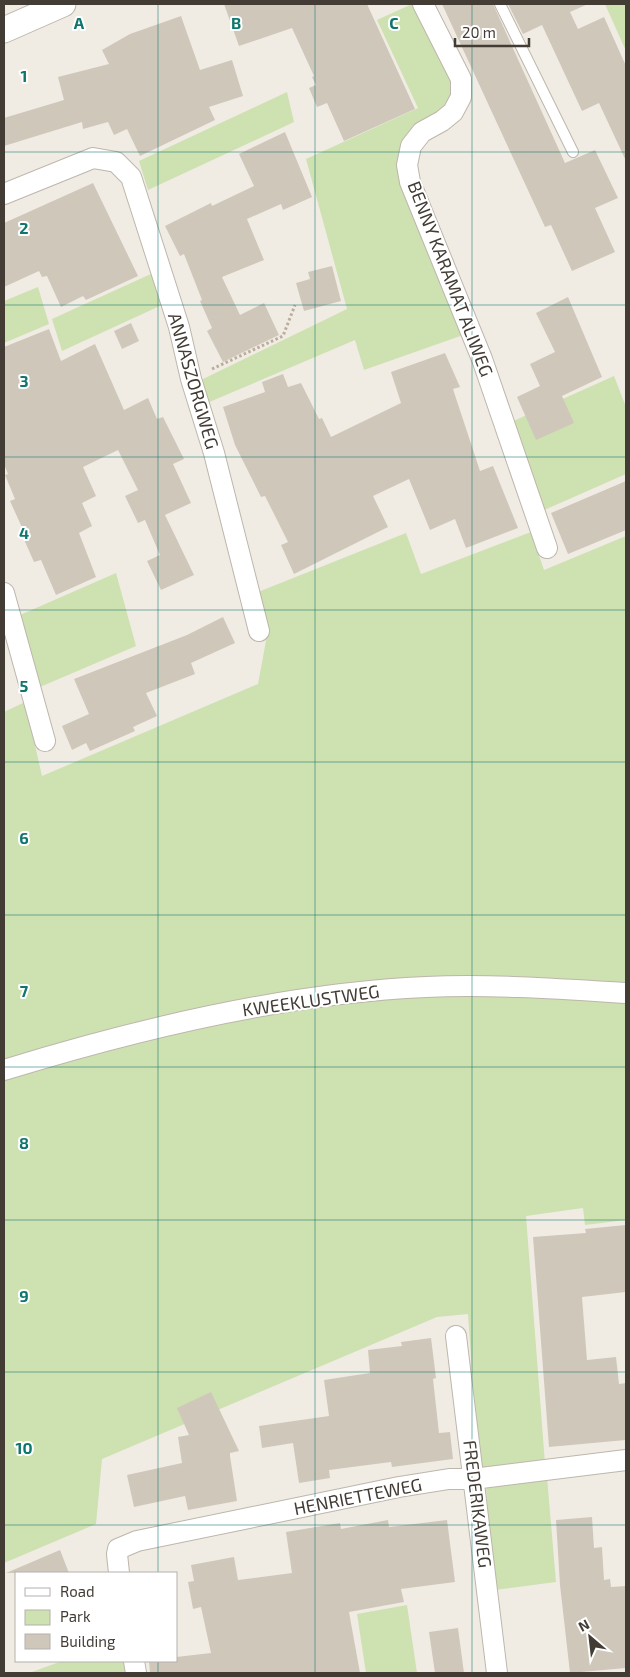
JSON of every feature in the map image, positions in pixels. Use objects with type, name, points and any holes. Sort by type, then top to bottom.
[{"type":"street","points":[[4,30],[63,4]]},
{"type":"street","name":"BENNY KARAMAT ALIWEG","points":[[422,4],[461,79],[461,97],[453,112],[422,132],[411,146],[407,165],[410,182],[482,359],[547,548]]},
{"type":"street","name":"ANNASZORGWEG","points":[[4,194],[93,158],[116,162],[131,177],[179,327],[191,379],[214,453],[259,630]]},
{"type":"street","points":[[4,593],[45,742]]},
{"type":"street","name":"KWEEKLUSTWEG","points":[[4,1070],[55,1054],[157,1029],[240,1010],[325,996],[426,987],[626,993]]},
{"type":"street","name":"FREDERIKAWEG","points":[[456,1336],[497,1673]]},
{"type":"street","name":"HENRIETTEWEG","points":[[120,1572],[116,1554],[118,1549],[124,1545],[399,1487],[626,1460]]},
{"type":"lane","points":[[500,4],[572,152]]},
{"type":"path","points":[[191,379],[283,336],[296,306]]},
{"type":"green space","points":[[412,4],[417,4],[457,81],[454,101],[404,145],[466,334],[364,370],[355,340],[207,403],[201,380],[347,309],[306,159],[418,108],[377,20]]},
{"type":"green space","points":[[605,4],[626,4],[626,51]]},
{"type":"green space","points":[[287,92],[294,122],[148,190],[139,161]]},
{"type":"green space","points":[[153,273],[162,305],[62,351],[52,319]]},
{"type":"green space","points":[[38,287],[49,324],[4,343],[4,301]]},
{"type":"green space","points":[[614,376],[626,407],[626,474],[542,511],[509,423]]},
{"type":"green space","points":[[531,532],[544,570],[626,536],[626,985],[449,980],[346,983],[241,1001],[4,1062],[4,712],[25,702],[42,776],[258,684],[268,630],[258,592],[406,533],[421,574]]},
{"type":"green space","points":[[116,573],[136,646],[40,687],[20,615]]},
{"type":"green space","points":[[450,993],[626,1001],[626,1220],[585,1225],[583,1208],[526,1216],[545,1464],[484,1470],[478,1458],[468,1314],[437,1317],[102,1459],[96,1524],[4,1563],[4,1077],[171,1033],[255,1015],[341,1002]]},
{"type":"green space","points":[[547,1477],[556,1582],[495,1590],[486,1489],[492,1483]]},
{"type":"green space","points":[[407,1605],[417,1673],[366,1673],[357,1614]]},
{"type":"green space","points":[[59,1662],[127,1662],[129,1673],[29,1673]]},
{"type":"building","points":[[224,4],[367,4],[415,109],[344,141],[327,103],[317,107],[309,88],[316,85],[312,77],[314,76],[292,28],[239,46]]},
{"type":"building","points":[[442,4],[493,4],[565,163],[595,150],[618,198],[595,208],[615,252],[572,271],[551,225],[545,227]]},
{"type":"building","points":[[508,4],[588,4],[570,12],[578,29],[604,17],[626,66],[626,161],[599,103],[582,111],[542,25],[523,34]]},
{"type":"building","points":[[181,16],[200,70],[232,60],[243,96],[209,107],[215,120],[140,156],[127,129],[114,135],[108,122],[83,129],[82,122],[4,146],[4,118],[64,100],[58,77],[109,64],[102,50],[130,34]]},
{"type":"building","points":[[285,132],[312,197],[283,210],[281,204],[247,219],[264,260],[222,277],[240,315],[264,303],[279,335],[223,362],[207,331],[212,328],[200,301],[202,300],[184,254],[180,256],[165,226],[211,203],[212,206],[254,186],[239,154]]},
{"type":"building","points":[[93,183],[138,276],[86,300],[83,296],[61,307],[47,276],[42,277],[39,271],[4,287],[4,223]]},
{"type":"building","points":[[332,266],[341,301],[304,311],[296,283],[310,279],[308,272]]},
{"type":"building","points":[[568,297],[602,377],[562,396],[574,423],[536,440],[517,397],[540,386],[530,364],[555,352],[536,313]]},
{"type":"building","points":[[131,323],[139,341],[122,349],[114,331]]},
{"type":"building","points":[[49,329],[61,361],[95,344],[124,410],[148,398],[157,419],[163,417],[184,459],[173,464],[191,503],[165,515],[194,575],[161,590],[147,561],[160,555],[145,520],[138,523],[125,496],[138,490],[118,450],[83,467],[96,496],[82,503],[92,526],[79,533],[96,577],[56,595],[41,560],[34,562],[22,535],[25,534],[10,501],[15,499],[5,475],[8,474],[4,464],[4,347]]},
{"type":"building","points":[[445,353],[460,387],[453,389],[480,471],[493,466],[518,528],[466,548],[455,519],[430,530],[409,479],[373,496],[388,527],[294,574],[281,545],[288,542],[265,496],[261,497],[235,445],[223,407],[265,392],[262,382],[283,374],[288,387],[301,383],[319,419],[322,418],[331,437],[401,403],[391,372]]},
{"type":"building","points":[[626,481],[626,530],[568,554],[551,513]]},
{"type":"building","points":[[223,617],[235,643],[191,663],[195,674],[146,693],[157,716],[133,727],[135,731],[90,751],[86,743],[72,750],[62,726],[89,714],[74,679],[187,635]]},
{"type":"building","points":[[626,1225],[626,1292],[582,1297],[587,1360],[616,1357],[619,1384],[626,1383],[626,1440],[549,1447],[533,1237],[586,1233],[585,1229]]},
{"type":"building","points":[[431,1338],[436,1378],[433,1379],[439,1433],[450,1432],[453,1459],[392,1467],[391,1462],[329,1470],[330,1478],[299,1483],[293,1443],[262,1448],[259,1426],[329,1416],[324,1380],[370,1373],[368,1350],[402,1346],[401,1342]]},
{"type":"building","points":[[211,1392],[239,1451],[230,1453],[237,1501],[188,1510],[185,1496],[134,1507],[127,1475],[182,1463],[178,1437],[189,1435],[177,1408]]},
{"type":"building","points":[[592,1517],[594,1548],[602,1547],[604,1580],[610,1579],[611,1587],[626,1586],[626,1668],[570,1673],[560,1585],[556,1520]]},
{"type":"building","points":[[388,1520],[389,1527],[447,1520],[455,1582],[401,1589],[404,1602],[349,1612],[360,1673],[150,1673],[149,1662],[178,1662],[178,1657],[211,1653],[201,1607],[193,1609],[188,1582],[194,1581],[191,1565],[234,1557],[238,1580],[292,1573],[286,1532],[340,1523],[341,1529]]},
{"type":"building","points":[[60,1550],[69,1572],[15,1572],[6,1573]]},
{"type":"building","points":[[458,1628],[464,1673],[435,1673],[429,1632]]}]
